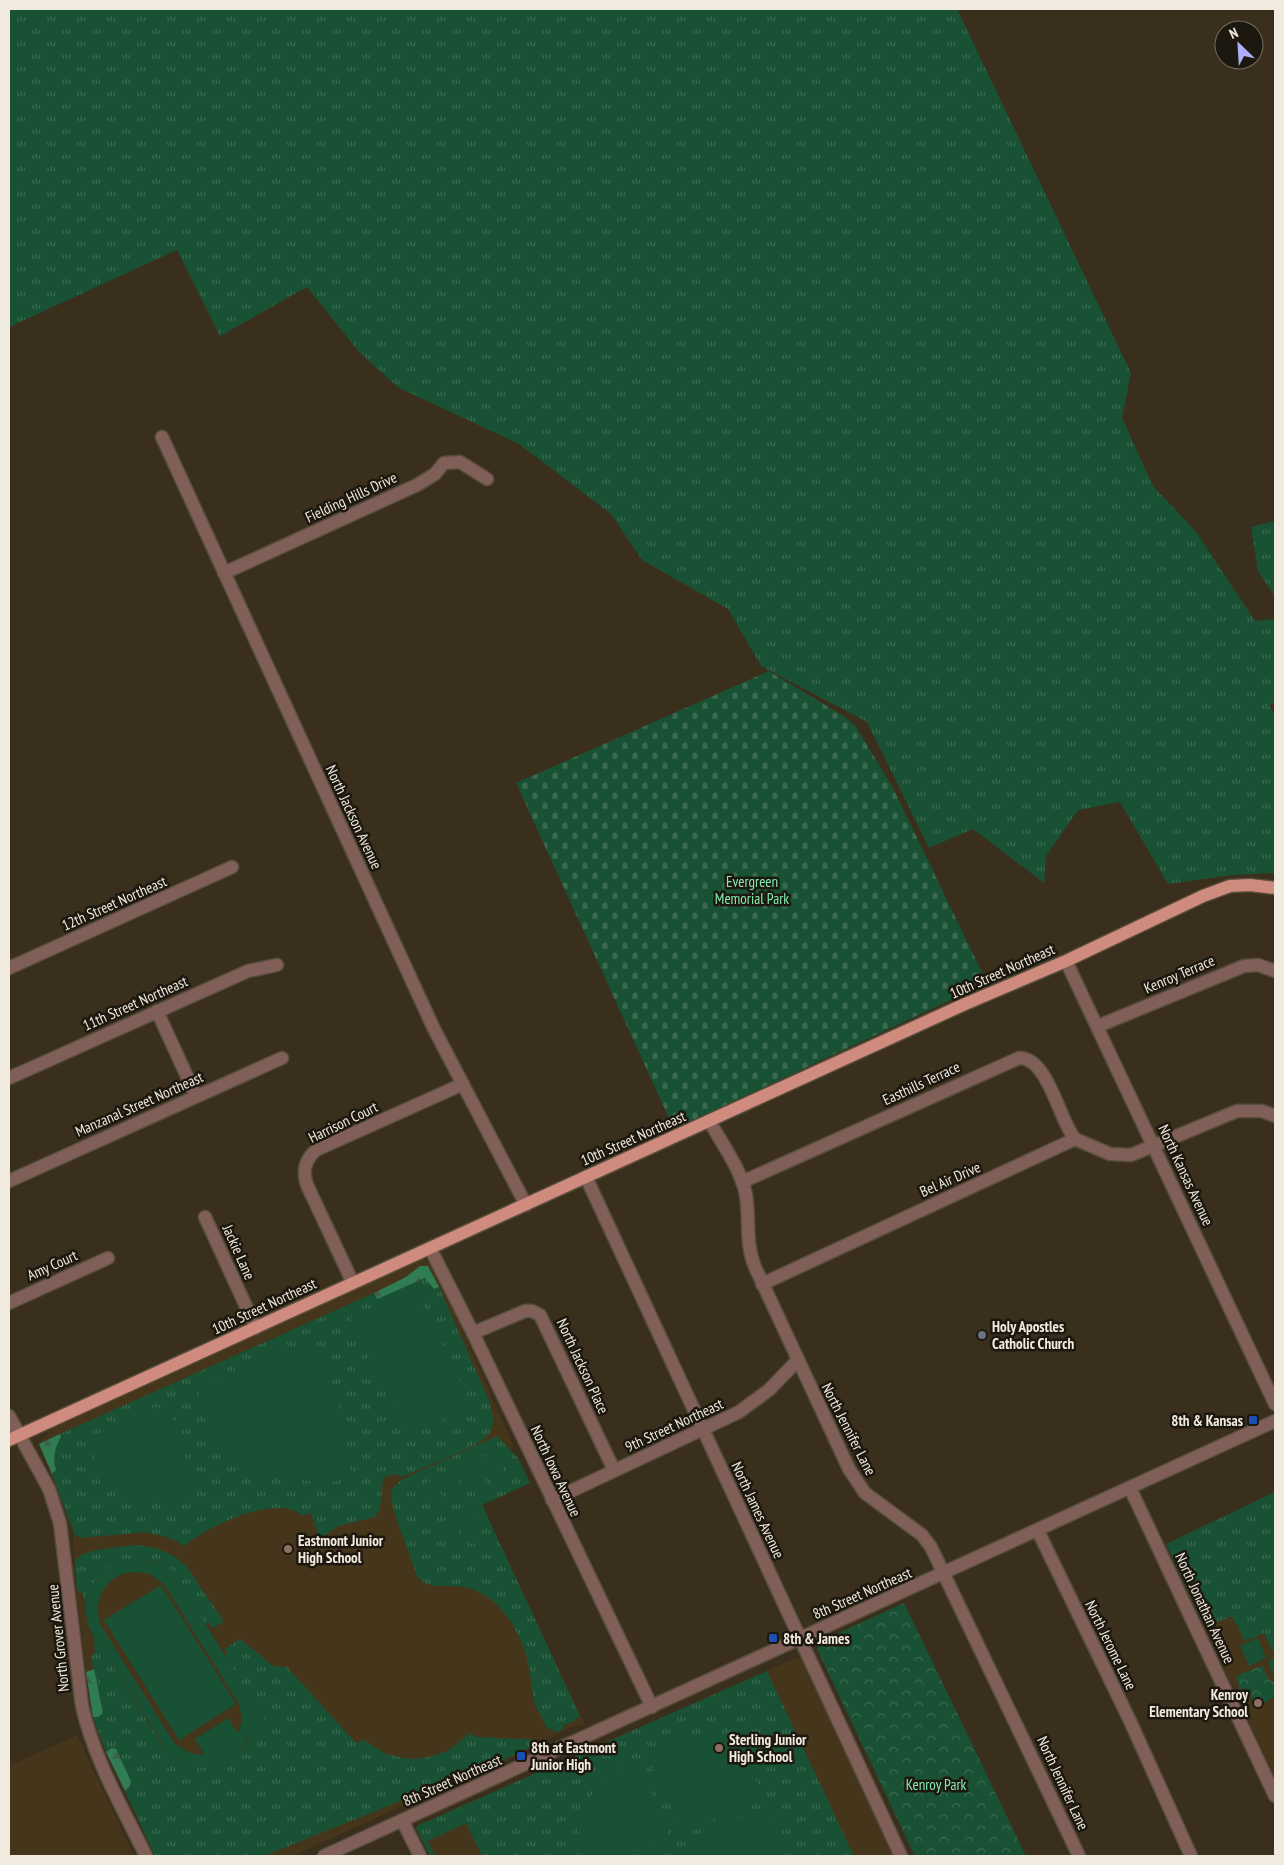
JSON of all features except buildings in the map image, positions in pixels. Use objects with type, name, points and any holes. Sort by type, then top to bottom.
[{"type":"main road","name":"10th Street Northeast","points":[[13,1438],[1212,892],[1236,886],[1275,888]]},
{"type":"street","name":"North Jackson Avenue","points":[[162,437],[430,1020],[526,1205]]},
{"type":"street","name":"Fielding Hills Drive","points":[[224,573],[417,484],[435,474],[444,464],[460,462],[487,479]]},
{"type":"street","name":"12th Street Northeast","points":[[9,968],[232,867]]},
{"type":"street","name":"North Kansas Avenue","points":[[1066,960],[1275,1404]]},
{"type":"street","name":"11th Street Northeast","points":[[9,1078],[248,971],[277,965]]},
{"type":"street","name":"Kenroy Terrace","points":[[1098,1026],[1225,972],[1244,966],[1258,965],[1275,971]]},
{"type":"street","points":[[157,1011],[196,1096]]},
{"type":"street","name":"Manzanal Street Northeast","points":[[9,1181],[282,1058]]},
{"type":"street","name":"Easthills Terrace","points":[[742,1182],[1019,1058],[1030,1060],[1041,1069],[1068,1129],[1075,1140]]},
{"type":"street","name":"Harrison Court","points":[[353,1283],[307,1185],[304,1177],[306,1162],[316,1150],[463,1084]]},
{"type":"street","points":[[1075,1140],[1119,1156],[1131,1155],[1237,1111],[1262,1111],[1275,1116]]},
{"type":"street","name":"North Jennifer Lane","points":[[710,1122],[742,1182],[746,1194],[749,1250],[762,1284],[797,1361],[857,1482],[876,1503],[925,1538],[945,1574],[1079,1856]]},
{"type":"street","name":"Bel Air Drive","points":[[762,1284],[1075,1140]]},
{"type":"street","name":"North James Avenue","points":[[586,1177],[901,1856]]},
{"type":"street","name":"Jackie Lane","points":[[205,1217],[256,1328]]},
{"type":"street","name":"North Iowa Avenue","points":[[430,1248],[473,1333],[652,1707]]},
{"type":"street","name":"Amy Court","points":[[9,1302],[108,1258]]},
{"type":"street","name":"North Jackson Place","points":[[473,1333],[525,1311],[532,1311],[540,1316],[547,1325],[614,1470]]},
{"type":"street","name":"9th Street Northeast","points":[[552,1500],[704,1430],[755,1402],[797,1361]]},
{"type":"street","name":"North Grover Avenue","points":[[9,1416],[13,1438],[32,1455],[45,1481],[60,1523],[82,1706],[87,1728],[95,1751],[146,1856]]},
{"type":"street","name":"8th Street Northeast","points":[[324,1856],[800,1638],[945,1574],[1275,1421]]},
{"type":"street","name":"North Jonathan Avenue","points":[[1130,1488],[1275,1796]]},
{"type":"street","name":"North Jerome Lane","points":[[1038,1531],[1191,1856]]},
{"type":"street","points":[[402,1820],[420,1856]]},
{"type":"shaded area","name":"Eastmont Junior High School","points":[[422,1259],[429,1263],[438,1275],[514,1447],[511,1449],[518,1458],[530,1483],[482,1505],[585,1725],[569,1727],[536,1747],[481,1771],[463,1775],[437,1786],[405,1805],[292,1856],[155,1856],[97,1732],[90,1705],[86,1672],[74,1566],[73,1532],[39,1444],[51,1429]]},
{"type":"shaded area","name":"Kenroy Elementary School","points":[[1275,1492],[1275,1778],[1166,1544]]},
{"type":"shaded area","name":"Sterling Junior High School","points":[[798,1657],[807,1660],[882,1832],[895,1856],[430,1856],[416,1828],[419,1825]]},
{"type":"shaded area","points":[[77,1735],[134,1856],[9,1856],[9,1766]]},
{"type":"green space","points":[[9,9],[957,9],[1131,373],[1122,418],[1153,486],[1197,533],[1255,621],[1275,619],[1275,702],[1269,705],[1275,715],[1275,875],[1272,873],[1232,875],[1168,884],[1120,802],[1078,810],[1046,856],[1044,883],[973,829],[929,848],[867,722],[761,666],[728,609],[642,560],[611,514],[519,444],[399,388],[359,352],[307,287],[220,336],[177,250],[9,327]]},
{"type":"green space","points":[[1275,521],[1275,597],[1258,571],[1251,527]]},
{"type":"green space","name":"Evergreen Memorial Park","points":[[769,671],[845,717],[856,727],[893,788],[987,983],[674,1129],[516,783]]},
{"type":"green space","points":[[420,1266],[428,1266],[439,1287],[434,1289],[425,1278],[377,1299],[374,1293],[406,1277]]},
{"type":"green space","points":[[425,1278],[434,1289],[439,1287],[488,1398],[493,1422],[491,1431],[482,1440],[473,1446],[402,1477],[394,1474],[383,1478],[380,1509],[375,1517],[338,1526],[320,1539],[311,1513],[302,1516],[291,1510],[277,1508],[260,1510],[225,1522],[208,1530],[185,1546],[170,1538],[145,1532],[80,1538],[75,1535],[52,1474],[56,1470],[54,1457],[61,1437],[60,1434],[374,1293],[377,1298]]},
{"type":"green space","points":[[415,1287],[471,1406],[406,1437],[350,1318]]},
{"type":"green space","points":[[309,1343],[324,1351],[340,1413],[353,1478],[325,1483],[255,1474],[212,1448],[197,1388],[272,1354]]},
{"type":"green space","points":[[157,1407],[171,1411],[197,1496],[153,1501],[139,1500],[131,1497],[115,1484],[85,1441]]},
{"type":"green space","points":[[60,1434],[61,1437],[54,1457],[56,1470],[52,1474],[39,1444]]},
{"type":"green space","points":[[497,1436],[518,1458],[530,1483],[482,1505],[580,1716],[571,1723],[563,1725],[563,1729],[558,1732],[547,1728],[535,1704],[525,1652],[510,1621],[496,1603],[477,1591],[469,1588],[436,1586],[423,1581],[417,1576],[397,1522],[392,1500],[392,1489],[401,1480]]},
{"type":"green space","points":[[495,1451],[507,1478],[495,1484],[482,1457]]},
{"type":"green space","points":[[476,1460],[489,1487],[476,1492],[464,1465]]},
{"type":"green space","points":[[453,1470],[466,1497],[453,1503],[441,1476]]},
{"type":"green space","points":[[434,1479],[447,1506],[434,1512],[422,1485]]},
{"type":"green space","name":"Kenroy Elementary School","points":[[1275,1492],[1275,1656],[1264,1633],[1245,1641],[1232,1616],[1205,1627],[1166,1544]]},
{"type":"green space","points":[[472,1512],[485,1539],[472,1545],[460,1518]]},
{"type":"green space","points":[[453,1520],[466,1548],[453,1553],[441,1526]]},
{"type":"green space","points":[[136,1545],[163,1551],[175,1557],[186,1566],[224,1622],[213,1628],[209,1623],[205,1625],[165,1559],[156,1564],[133,1561],[121,1563],[111,1568],[101,1575],[94,1584],[88,1594],[85,1606],[82,1591],[77,1591],[75,1560],[96,1550]]},
{"type":"green space","points":[[134,1559],[156,1564],[165,1559],[266,1722],[257,1727],[253,1722],[248,1737],[240,1749],[230,1759],[219,1765],[207,1768],[193,1766],[180,1761],[167,1751],[89,1628],[86,1603],[89,1592],[101,1574],[121,1562]],"holes":[[[128,1572],[148,1573],[164,1584],[239,1704],[242,1721],[238,1733],[228,1718],[195,1739],[205,1755],[190,1753],[175,1744],[100,1624],[98,1615],[99,1599],[107,1585],[120,1575]]]},
{"type":"green space","points":[[161,1585],[236,1704],[179,1740],[104,1620]]},
{"type":"green space","name":"Kenroy Park","points":[[904,1603],[1026,1856],[915,1856],[817,1649],[821,1641]]},
{"type":"green space","points":[[94,1636],[162,1745],[178,1761],[241,1750],[249,1737],[253,1721],[266,1722],[223,1656],[228,1653],[225,1649],[240,1639],[273,1666],[287,1667],[356,1743],[364,1740],[386,1754],[408,1759],[425,1758],[448,1751],[469,1733],[477,1737],[537,1740],[539,1743],[481,1771],[473,1767],[458,1772],[403,1800],[264,1856],[155,1856],[125,1791],[130,1786],[131,1781],[116,1749],[112,1748],[106,1752],[93,1717],[98,1717],[103,1713],[91,1657],[95,1653]]},
{"type":"green space","points":[[1258,1638],[1266,1658],[1249,1666],[1240,1646]]},
{"type":"green space","points":[[1275,1656],[1275,1677],[1274,1677],[1268,1662]]},
{"type":"green space","points":[[1262,1666],[1269,1680],[1275,1682],[1275,1692],[1273,1693],[1275,1697],[1253,1708],[1251,1695],[1247,1688],[1240,1690],[1236,1676]]},
{"type":"green space","points":[[94,1669],[103,1713],[98,1717],[93,1717],[86,1672]]},
{"type":"green space","name":"Sterling Junior High School","points":[[767,1671],[854,1856],[482,1856],[466,1823],[428,1841],[435,1856],[430,1856],[416,1828],[419,1825]]},
{"type":"green space","points":[[680,1739],[705,1739],[727,1749],[749,1770],[765,1796],[691,1830],[681,1826],[646,1754],[660,1745]]},
{"type":"green space","points":[[112,1748],[116,1749],[131,1781],[130,1786],[125,1791],[106,1752]]},
{"type":"green space","points":[[633,1758],[669,1827],[667,1840],[632,1856],[585,1856],[580,1840],[580,1825],[583,1811],[589,1798],[608,1776]]},
{"type":"green space","points":[[769,1804],[778,1824],[781,1856],[697,1856],[694,1849],[698,1837]]},
{"type":"place","name":"Holy Apostles Catholic Church","points":[[982,1335]]},
{"type":"place","name":"8th & Kansas","points":[[1253,1420]]},
{"type":"place","name":"Eastmont Junior High School","points":[[288,1549]]},
{"type":"place","name":"8th & James","points":[[773,1638]]},
{"type":"place","name":"Kenroy Elementary School","points":[[1258,1703]]},
{"type":"place","name":"Sterling Junior High School","points":[[719,1748]]},
{"type":"place","name":"8th at Eastmont Junior High","points":[[521,1756]]}]
